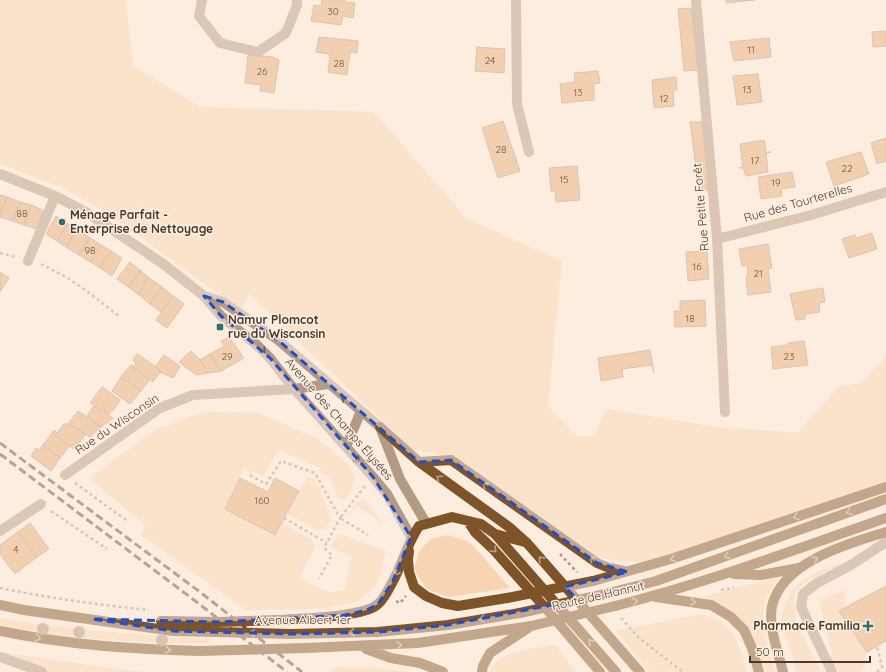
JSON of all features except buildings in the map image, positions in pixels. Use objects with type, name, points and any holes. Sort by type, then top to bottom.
[{"type":"main road","points":[[380,427],[419,462],[442,480],[510,526],[527,543],[640,672]]},
{"type":"main road","points":[[419,462],[451,460],[597,563],[609,568],[628,572]]},
{"type":"main road","points":[[411,537],[408,560],[409,572],[414,587],[426,596],[442,603],[458,606],[593,581],[628,572],[886,487]]},
{"type":"main road","name":"Route de Hannut","points":[[605,594],[656,581],[886,499]]},
{"type":"main road","points":[[92,619],[219,622],[345,615],[367,610],[378,604],[392,583],[411,537],[419,526],[452,517],[481,524],[495,534],[616,672]]},
{"type":"main road","name":"Route de Hannut","points":[[0,631],[54,640],[120,648],[199,650],[360,647],[418,643],[531,626],[654,596],[726,574],[886,518]]},
{"type":"main road","points":[[468,521],[475,532],[493,548],[600,672]]},
{"type":"main road","points":[[783,672],[772,625],[772,606],[787,578],[817,558],[861,540],[886,532]]},
{"type":"main road","points":[[495,534],[527,543]]},
{"type":"main road","points":[[726,574],[762,575],[800,568]]},
{"type":"main road","name":"Avenue Albert 1er","points":[[0,605],[24,610],[173,631],[291,634],[386,631],[448,625],[520,613],[605,594]]},
{"type":"main road","points":[[654,596],[711,605],[731,617],[744,630],[752,648],[759,672]]},
{"type":"main road","points":[[482,672],[483,666],[490,653],[531,626]]},
{"type":"main road","points":[[360,647],[391,658],[420,663],[443,672]]},
{"type":"street","points":[[202,0],[199,16],[220,43],[258,52],[286,33],[297,5],[297,0]]},
{"type":"street","points":[[516,0],[517,104],[529,152]]},
{"type":"street","name":"Rue Petite Forêt","points":[[696,0],[717,239],[725,412]]},
{"type":"street","name":"Avenue des Champs Élysées","points":[[0,174],[55,196],[86,212],[162,263],[204,296],[221,316],[262,350],[294,389],[373,477],[387,494],[411,537]]},
{"type":"street","name":"Rue des Tourterelles","points":[[717,239],[811,215],[886,192]]},
{"type":"street","points":[[28,260],[55,196]]},
{"type":"street","name":"Avenue des Champs Élysées","points":[[204,296],[223,302],[278,340],[380,427],[400,479],[426,524]]},
{"type":"street","name":"Rue du Wisconsin","points":[[65,475],[160,408],[193,395],[294,389],[328,384]]},
{"type":"street","points":[[346,448],[361,412]]},
{"type":"street","points":[[0,532],[41,504]]},
{"type":"street","points":[[832,672],[801,607],[803,594],[816,583],[851,565],[886,542]]},
{"type":"street","points":[[0,657],[42,672]]},
{"type":"path","points":[[28,260],[40,263],[66,277],[120,317]]},
{"type":"path","points":[[250,475],[266,484],[280,461],[315,473],[340,518],[368,535]]},
{"type":"path","points":[[65,475],[126,520]]},
{"type":"path","points":[[319,579],[332,556],[324,548],[348,506],[373,477]]},
{"type":"path","points":[[41,504],[107,549]]},
{"type":"path","points":[[284,518],[327,543]]},
{"type":"path","points":[[0,588],[62,599],[149,610]]},
{"type":"path","points":[[877,646],[882,667],[877,672]]},
{"type":"highlighted area","points":[[204,296],[223,302],[278,340],[419,462],[451,460],[597,563],[628,572],[565,587],[578,600],[448,625],[378,632],[291,634],[173,631],[92,619],[219,622],[345,615],[367,610],[378,604],[392,583],[411,537],[373,477],[270,358],[221,316]]},
{"type":"shaded area","points":[[0,0],[126,0],[133,66],[201,107],[374,112],[467,219],[562,261],[548,406],[577,436],[594,436],[606,409],[717,427],[798,433],[838,387],[861,383],[884,359],[886,351],[886,483],[646,562],[622,561],[597,557],[452,457],[412,449],[249,294],[240,310],[138,235],[101,210],[63,188],[0,164]]},
{"type":"shaded area","points":[[204,412],[257,413],[318,439],[349,465],[355,477],[352,489],[346,499],[341,499],[337,497],[331,479],[319,471],[321,468],[279,450],[263,476],[243,468],[226,509],[275,535],[282,523],[311,540],[315,547],[300,577],[305,582],[329,592],[344,591],[351,557],[330,547],[340,534],[385,551],[382,571],[375,587],[357,602],[321,609],[246,610],[141,535],[145,525],[89,478],[155,430]]},
{"type":"shaded area","points":[[308,476],[317,483],[331,517],[327,528],[317,530],[287,514]]},
{"type":"shaded area","points":[[363,498],[382,523],[357,506],[351,513],[350,512]]},
{"type":"shaded area","points":[[448,535],[471,543],[510,588],[448,597],[427,589],[414,570],[419,551],[431,539]]},
{"type":"shaded area","points":[[844,562],[805,583],[797,589],[794,596],[796,621],[821,672],[796,672],[782,623],[782,615],[786,602],[797,585],[815,573]]},
{"type":"shaded area","points":[[778,577],[768,594],[764,605],[764,630],[775,672],[766,672],[757,645],[752,634],[745,625],[727,610],[702,597]]},
{"type":"shaded area","points":[[845,590],[845,608],[839,611],[867,652],[865,667],[860,672],[839,672],[830,658],[832,655],[819,600]]},
{"type":"shaded area","points":[[702,614],[717,619],[729,629],[737,642],[747,672],[649,672],[616,631]]},
{"type":"shaded area","points":[[0,618],[103,631],[210,639],[210,641],[208,643],[182,643],[78,637],[0,627]]},
{"type":"shaded area","points":[[555,645],[576,672],[490,672],[494,665],[509,655]]},
{"type":"shaded area","points":[[0,652],[145,672],[47,672],[0,654]]},
{"type":"shaded area","points":[[338,667],[380,668],[409,672],[330,672]]},
{"type":"railway","points":[[0,443],[200,592],[302,672]]},
{"type":"railway","points":[[0,454],[287,672]]},
{"type":"place","name":"Ménage Parfait - Enterprise de Nettoyage","points":[[62,222]]},
{"type":"place","name":"Namur Plomcot rue du Wisconsin","points":[[220,327]]},
{"type":"place","name":"Pharmacie Familia","points":[[868,626]]}]
